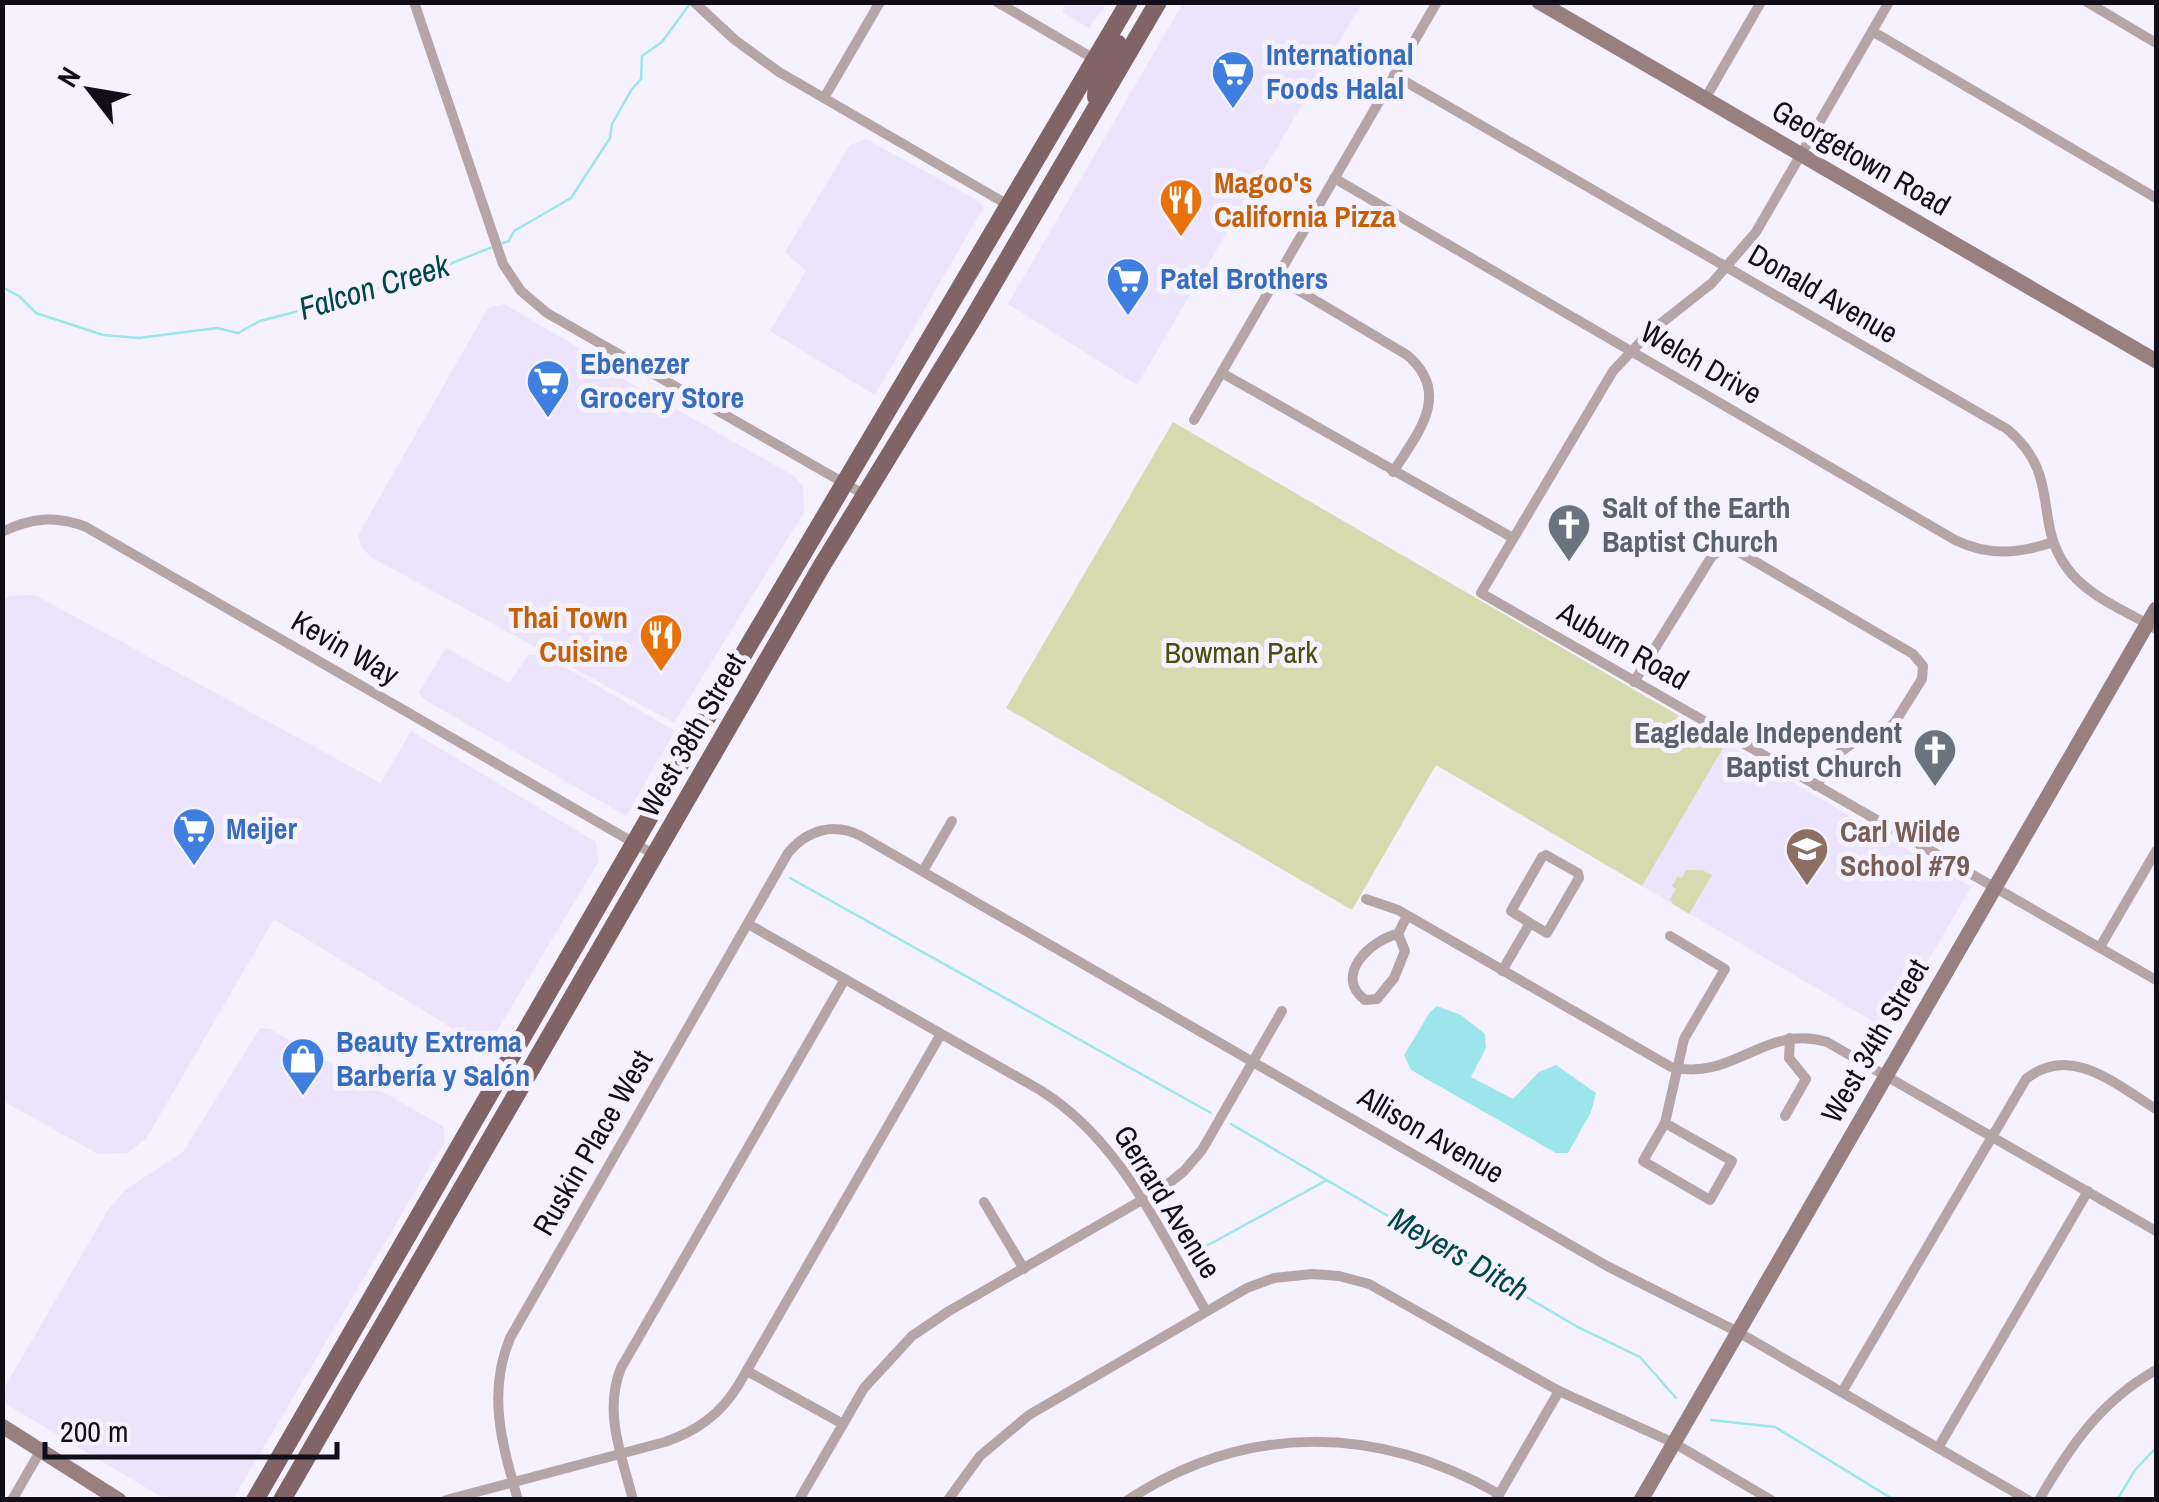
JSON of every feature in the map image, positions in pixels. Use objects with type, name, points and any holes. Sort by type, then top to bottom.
[{"type":"main road","name":"West 38th Street","points":[[282,1500],[654,855],[1158,2]]},
{"type":"main road","name":"West 38th Street","points":[[255,1500],[633,844],[1126,8]]},
{"type":"main road","points":[[1100,102],[1095,88],[1119,42],[1126,8]]},
{"type":"main road","points":[[972,320],[989,272],[1016,223],[1018,215],[1010,206]]},
{"type":"main road","points":[[501,1120],[509,1080],[503,1070]]},
{"type":"main road","points":[[420,1263],[430,1217],[424,1208]]},
{"type":"main road","points":[[371,1346],[364,1336],[380,1305],[385,1275]]},
{"type":"street","points":[[414,2],[502,260],[518,288],[547,312],[865,496]]},
{"type":"street","points":[[824,98],[880,2]]},
{"type":"street","points":[[997,2],[1096,60]]},
{"type":"street","points":[[1194,420],[1438,2]]},
{"type":"street","name":"Georgetown Road","points":[[1539,2],[2156,361]]},
{"type":"street","points":[[1705,99],[1761,2]]},
{"type":"street","points":[[1222,373],[1513,538],[1602,386],[1630,350],[1727,268],[1758,227],[1889,2]]},
{"type":"street","points":[[2086,2],[2156,43]]},
{"type":"street","points":[[698,6],[756,56],[1010,206]]},
{"type":"street","points":[[1872,31],[2156,198]]},
{"type":"street","name":"Donald Avenue","points":[[1394,74],[2007,429],[2026,448],[2038,468],[2060,558],[2077,580],[2154,620]]},
{"type":"street","name":"Welch Drive","points":[[1334,178],[1963,544],[2012,552],[2054,542]]},
{"type":"street","points":[[1276,277],[1407,355],[1422,372],[1429,392],[1427,415],[1392,472]]},
{"type":"street","name":"Kevin Way","points":[[2,532],[42,519],[86,527],[654,855]]},
{"type":"street","name":"Auburn Road","points":[[1513,538],[1481,594],[2156,980]]},
{"type":"street","points":[[1634,682],[1712,556],[1722,550],[1737,551],[1913,654],[1923,666],[1922,679],[1895,722],[1839,753],[1816,786]]},
{"type":"street","name":"West 34th Street","points":[[1641,1500],[2154,620]]},
{"type":"street","points":[[923,871],[952,821]]},
{"type":"street","name":"Allison Avenue","points":[[807,835],[829,828],[852,832],[1608,1266],[1738,1332],[2028,1500]]},
{"type":"street","name":"Ruskin Place West","points":[[518,1500],[497,1412],[498,1382],[506,1348],[788,852],[807,835]]},
{"type":"street","points":[[2100,946],[2156,850]]},
{"type":"street","points":[[1546,855],[1578,873],[1579,878],[1547,933],[1530,923],[1511,911],[1546,855]]},
{"type":"street","points":[[1366,899],[1408,916],[1658,1061],[1678,1068],[1718,1068],[1762,1045],[1790,1038],[1827,1042],[2156,1231]]},
{"type":"street","points":[[1398,934],[1405,951],[1394,978],[1377,999],[1365,1000],[1351,985],[1356,967],[1372,944],[1398,934],[1408,916]]},
{"type":"street","points":[[1502,971],[1530,923]]},
{"type":"street","name":"Gerrard Avenue","points":[[748,924],[1040,1090],[1073,1113],[1113,1155],[1206,1312],[1247,1288],[1274,1278],[1317,1274],[1352,1278],[1390,1294],[1559,1391],[1674,1443],[1771,1500]]},
{"type":"street","points":[[1665,1122],[1732,1161],[1710,1200],[1643,1161],[1665,1122],[1684,1039],[1726,969],[1670,936]]},
{"type":"street","points":[[634,1500],[614,1426],[613,1399],[626,1356],[844,979]]},
{"type":"street","points":[[799,1500],[880,1367],[912,1336],[1167,1185],[1195,1159],[1282,1011]]},
{"type":"street","points":[[446,1500],[665,1442],[698,1427],[727,1402],[941,1034]]},
{"type":"street","points":[[1785,1116],[1806,1079],[1789,1058],[1790,1038]]},
{"type":"street","points":[[1842,1392],[2024,1082],[2044,1067],[2076,1064],[2156,1109]]},
{"type":"street","points":[[1938,1448],[2088,1191]]},
{"type":"street","points":[[984,1202],[1024,1269]]},
{"type":"street","points":[[948,1500],[980,1456],[1029,1415],[1206,1312]]},
{"type":"street","points":[[2039,1500],[2068,1450],[2093,1418],[2120,1393],[2156,1370]]},
{"type":"street","points":[[747,1371],[842,1424]]},
{"type":"street","points":[[1128,1500],[1172,1473],[1219,1455],[1268,1444],[1319,1441],[1405,1453],[1452,1470],[1498,1497],[1559,1391]]},
{"type":"street","points":[[2,1426],[118,1498],[136,1500]]},
{"type":"street","points":[[12,1500],[41,1450]]},
{"type":"shaded area","points":[[1066,2],[1107,3],[1089,28],[1062,12]]},
{"type":"shaded area","points":[[1183,3],[1361,4],[1352,20],[1137,385],[1008,304]]},
{"type":"shaded area","points":[[866,139],[979,201],[983,208],[875,395],[770,331],[806,271],[785,252],[850,145]]},
{"type":"shaded area","points":[[504,304],[623,374],[625,380],[794,476],[803,486],[804,512],[674,723],[371,557],[361,547],[358,535],[488,308]]},
{"type":"shaded area","points":[[35,595],[381,783],[411,731],[596,842],[599,861],[486,1049],[274,919],[146,1139],[127,1153],[98,1154],[3,1101],[3,601],[8,596]]},
{"type":"shaded area","points":[[446,648],[509,683],[528,655],[544,655],[675,731],[626,816],[422,698],[419,692]]},
{"type":"shaded area","name":"Carl Wilde School #79","points":[[1726,743],[1971,887],[1888,1030],[1642,886]]},
{"type":"shaded area","points":[[260,1028],[270,1029],[443,1126],[445,1141],[233,1499],[165,1499],[6,1404],[3,1390],[108,1210],[125,1190],[183,1152]]},
{"type":"green space","name":"Bowman Park","points":[[1173,422],[1726,743],[1642,886],[1436,765],[1352,910],[1006,708]]},
{"type":"green space","points":[[1686,870],[1702,870],[1712,875],[1689,914],[1670,899],[1676,889],[1672,886]]},
{"type":"water","points":[[1437,1006],[1461,1015],[1485,1034],[1486,1048],[1471,1077],[1513,1099],[1539,1072],[1556,1065],[1596,1093],[1591,1112],[1568,1153],[1556,1153],[1411,1070],[1404,1055]]},
{"type":"waterway","name":"Falcon Creek","points":[[503,243],[509,241],[514,231],[571,198],[610,138],[612,124],[641,79],[642,56],[662,42],[689,5]]},
{"type":"waterway","name":"Falcon Creek","points":[[2,287],[19,296],[36,313],[103,335],[139,338],[217,328],[238,333],[260,321],[295,312],[331,293],[350,295],[406,281],[419,272],[495,246]]},
{"type":"waterway","name":"Meyers Ditch","points":[[790,878],[1211,1113]]},
{"type":"waterway","name":"Meyers Ditch","points":[[1231,1124],[1576,1326],[1640,1357],[1676,1398]]},
{"type":"waterway","points":[[1188,1256],[1327,1180]]},
{"type":"waterway","name":"Meyers Ditch","points":[[1711,1420],[1775,1427],[1894,1500]]},
{"type":"waterway","name":"Meyers Ditch","points":[[2117,1500],[2135,1470],[2156,1448]]},
{"type":"place","name":"International Foods Halal","points":[[1233,110]]},
{"type":"place","name":"Magoo's California Pizza","points":[[1181,238]]},
{"type":"place","name":"Patel Brothers","points":[[1128,317]]},
{"type":"place","name":"Ebenezer Grocery Store","points":[[548,419]]},
{"type":"place","name":"Salt of the Earth Baptist Church","points":[[1569,563]]},
{"type":"place","name":"Thai Town Cuisine","points":[[661,673]]},
{"type":"place","name":"Eagledale Independent Baptist Church","points":[[1935,788]]},
{"type":"place","name":"Meijer","points":[[194,867]]},
{"type":"place","name":"Carl Wilde School #79","points":[[1807,887]]},
{"type":"place","name":"Beauty Extrema Barbería y Salón","points":[[303,1097]]}]
